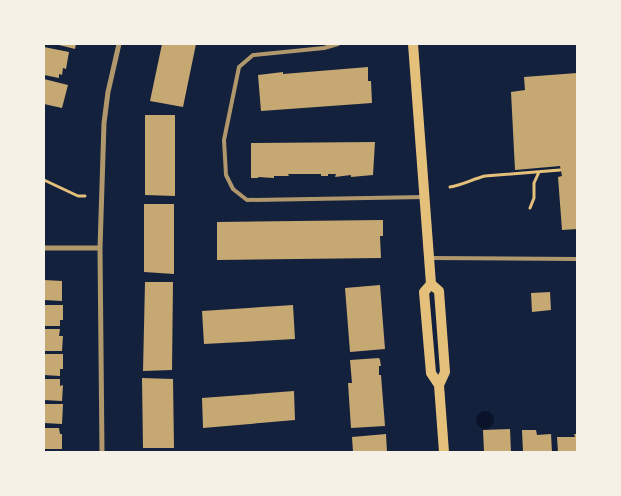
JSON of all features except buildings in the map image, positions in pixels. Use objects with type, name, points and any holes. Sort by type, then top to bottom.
[{"type":"main road","points":[[413,44],[431,284],[439,291],[445,372],[439,385],[444,452]]},
{"type":"main road","points":[[431,284],[424,292],[431,373],[439,385]]},
{"type":"street","points":[[102,452],[100,248],[104,123],[108,92],[119,44]]},
{"type":"street","points":[[44,248],[100,248]]},
{"type":"lane","points":[[338,44],[324,48],[253,55],[239,67],[224,140],[226,175],[233,189],[247,200],[425,196]]},
{"type":"lane","points":[[429,258],[577,259]]},
{"type":"path","points":[[450,187],[486,176],[560,170]]},
{"type":"path","points":[[530,208],[534,198],[534,183],[539,172]]},
{"type":"path","points":[[44,180],[78,196],[85,196]]},
{"type":"water","points":[[485,411],[491,414],[494,420],[491,426],[485,429],[479,426],[476,420],[479,414]]}]
